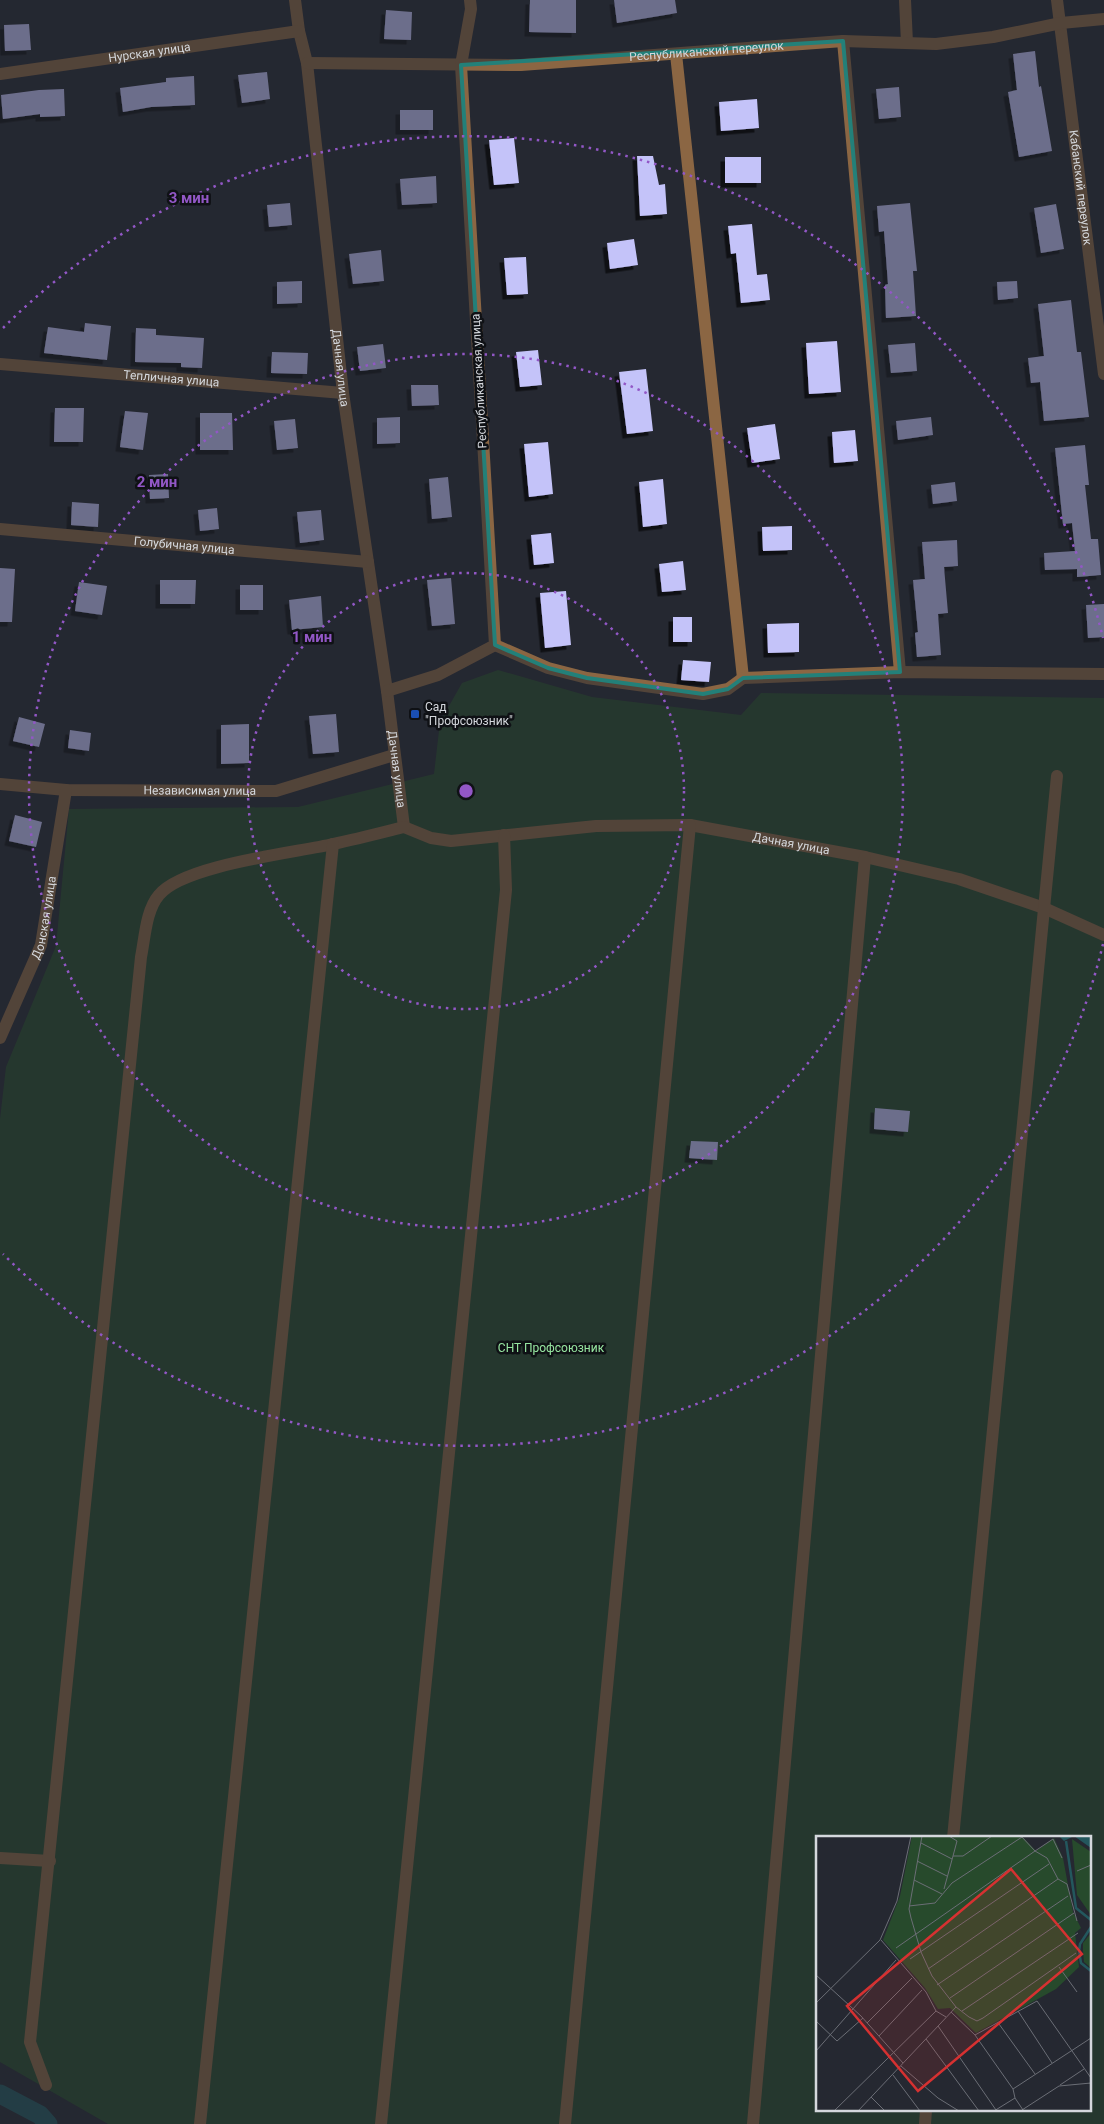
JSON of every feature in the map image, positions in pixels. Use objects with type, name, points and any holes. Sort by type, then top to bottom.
[{"type":"street","name":"Дачная улица","points":[[295,0],[299,31],[307,64],[343,393],[387,691],[404,827],[431,838],[451,841],[504,834],[596,826],[690,825],[865,857],[959,879],[1044,908],[1104,935]]},
{"type":"street","name":"Республиканская улица","points":[[470,0],[471,9],[461,64],[495,645]]},
{"type":"street","points":[[905,0],[908,43]]},
{"type":"street","name":"Кабанский переулок","points":[[1057,0],[1104,374]]},
{"type":"street","name":"Республиканский переулок","points":[[307,64],[521,65],[844,42],[936,44],[993,37],[1061,23],[1104,19]]},
{"type":"street","name":"Нурская улица","points":[[0,74],[299,31]]},
{"type":"street","points":[[844,42],[900,672]]},
{"type":"street","points":[[676,54],[743,678]]},
{"type":"street","name":"Тепличная улица","points":[[0,364],[343,393]]},
{"type":"street","name":"Голубичная улица","points":[[0,528],[368,562]]},
{"type":"street","points":[[387,691],[438,675],[495,645],[548,668],[587,678],[703,694],[728,689],[743,678],[900,672],[1104,674]]},
{"type":"street","name":"Независимая улица","points":[[0,784],[66,790],[276,790],[394,755]]},
{"type":"street","points":[[953,1836],[1056,776]]},
{"type":"street","name":"Донская улица","points":[[0,1038],[42,945],[66,790]]},
{"type":"street","points":[[565,2124],[690,825]]},
{"type":"street","points":[[46,2085],[30,2042],[141,957],[152,905],[159,894],[167,887],[186,878],[242,861],[333,844],[404,827]]},
{"type":"street","points":[[381,2124],[506,890],[504,834]]},
{"type":"street","points":[[200,2124],[333,844]]},
{"type":"street","points":[[753,2124],[865,857]]},
{"type":"street","points":[[0,1858],[50,1861]]},
{"type":"highlighted area","points":[[843,41],[900,672],[743,678],[728,689],[703,694],[587,678],[548,668],[495,645],[461,65]]},
{"type":"green space","name":"СНТ Профсоюзник","points":[[498,670],[592,697],[741,715],[761,693],[1104,698],[1104,2124],[108,2124],[0,2062],[0,1119],[6,1067],[56,946],[69,809],[298,807],[434,774],[440,722],[462,683]]},
{"type":"building","points":[[530,0],[576,0],[576,33],[529,32]]},
{"type":"building","points":[[614,0],[675,0],[677,13],[617,23]]},
{"type":"building","points":[[386,10],[412,12],[411,40],[384,39]]},
{"type":"building","points":[[29,24],[31,50],[5,51],[4,25]]},
{"type":"building","points":[[1035,51],[1039,87],[1041,86],[1052,151],[1019,157],[1008,92],[1017,90],[1013,54]]},
{"type":"building","points":[[267,72],[270,99],[242,103],[238,75]]},
{"type":"building","points":[[194,76],[195,105],[151,107],[123,112],[120,88],[166,82],[166,78]]},
{"type":"building","points":[[899,87],[901,117],[879,119],[876,89]]},
{"type":"building","points":[[64,89],[65,116],[40,117],[40,114],[3,119],[1,95]]},
{"type":"building","points":[[757,99],[759,128],[721,131],[719,102]]},
{"type":"building","points":[[400,110],[433,110],[433,130],[400,130]]},
{"type":"building","points":[[514,138],[519,183],[494,185],[489,140]]},
{"type":"building","points":[[637,156],[653,156],[659,185],[665,184],[667,214],[640,216]]},
{"type":"building","points":[[725,157],[761,157],[761,183],[725,183]]},
{"type":"building","points":[[436,176],[437,203],[402,205],[400,179]]},
{"type":"building","points":[[290,203],[292,225],[269,227],[267,205]]},
{"type":"building","points":[[910,203],[917,271],[913,271],[916,316],[886,318],[885,285],[888,284],[884,231],[879,232],[877,206]]},
{"type":"building","points":[[1056,204],[1064,249],[1041,253],[1034,208]]},
{"type":"building","points":[[752,224],[757,275],[767,274],[770,300],[741,303],[736,253],[731,254],[728,226]]},
{"type":"building","points":[[634,239],[638,265],[610,269],[607,243]]},
{"type":"building","points":[[381,250],[384,281],[353,284],[349,254]]},
{"type":"building","points":[[526,257],[528,294],[507,295],[504,258]]},
{"type":"building","points":[[302,281],[302,303],[277,304],[277,282]]},
{"type":"building","points":[[1017,281],[1018,298],[998,300],[997,282]]},
{"type":"building","points":[[1071,300],[1077,352],[1081,352],[1089,417],[1044,421],[1040,382],[1031,383],[1028,358],[1044,356],[1038,304]]},
{"type":"building","points":[[85,323],[111,326],[107,360],[44,353],[48,327],[84,332]]},
{"type":"building","points":[[136,328],[156,329],[156,335],[204,338],[202,368],[181,367],[181,363],[135,362]]},
{"type":"building","points":[[837,341],[841,392],[809,394],[806,343]]},
{"type":"building","points":[[915,343],[917,371],[891,373],[888,345]]},
{"type":"building","points":[[383,344],[386,368],[360,371],[357,347]]},
{"type":"building","points":[[538,350],[542,385],[520,387],[516,352]]},
{"type":"building","points":[[272,352],[308,353],[307,374],[271,373]]},
{"type":"building","points":[[646,369],[653,431],[627,434],[619,372]]},
{"type":"building","points":[[411,385],[438,385],[439,405],[412,406]]},
{"type":"building","points":[[55,408],[84,408],[83,442],[54,442]]},
{"type":"building","points":[[125,411],[148,413],[143,450],[120,447]]},
{"type":"building","points":[[200,413],[232,413],[233,450],[200,450]]},
{"type":"building","points":[[400,417],[400,443],[377,444],[377,418]]},
{"type":"building","points":[[931,417],[933,435],[898,440],[896,421]]},
{"type":"building","points":[[295,419],[298,448],[277,450],[274,421]]},
{"type":"building","points":[[775,424],[780,459],[752,463],[747,428]]},
{"type":"building","points":[[855,430],[858,461],[834,463],[832,432]]},
{"type":"building","points":[[548,442],[553,494],[529,497],[524,444]]},
{"type":"building","points":[[1085,445],[1089,485],[1085,485],[1091,539],[1098,539],[1101,575],[1077,577],[1077,569],[1045,570],[1044,553],[1075,551],[1072,523],[1063,524],[1055,448]]},
{"type":"building","points":[[168,474],[169,498],[150,499],[149,475]]},
{"type":"building","points":[[448,477],[452,517],[432,519],[429,479]]},
{"type":"building","points":[[663,479],[667,524],[643,527],[639,482]]},
{"type":"building","points":[[955,482],[957,501],[933,504],[931,485]]},
{"type":"building","points":[[72,502],[99,504],[98,527],[71,525]]},
{"type":"building","points":[[217,508],[219,529],[200,531],[198,510]]},
{"type":"building","points":[[321,510],[324,540],[300,543],[297,512]]},
{"type":"building","points":[[792,526],[792,550],[763,551],[762,527]]},
{"type":"building","points":[[551,533],[554,563],[534,565],[531,535]]},
{"type":"building","points":[[957,540],[958,566],[944,567],[948,613],[938,614],[941,655],[917,657],[915,633],[918,632],[913,580],[925,579],[922,542]]},
{"type":"building","points":[[683,561],[686,590],[662,592],[659,564]]},
{"type":"building","points":[[0,568],[15,569],[12,622],[0,622]]},
{"type":"building","points":[[451,578],[455,624],[432,626],[427,580]]},
{"type":"building","points":[[160,580],[196,580],[195,604],[160,604]]},
{"type":"building","points":[[79,582],[107,586],[102,615],[75,611]]},
{"type":"building","points":[[240,585],[263,585],[263,610],[240,610]]},
{"type":"building","points":[[566,591],[571,645],[545,648],[540,593]]},
{"type":"building","points":[[321,596],[323,627],[292,630],[289,600]]},
{"type":"building","points":[[1104,604],[1104,637],[1088,638],[1086,605]]},
{"type":"building","points":[[673,617],[692,617],[692,642],[673,642]]},
{"type":"building","points":[[799,623],[799,652],[768,653],[767,624]]},
{"type":"building","points":[[683,660],[711,662],[709,682],[681,680]]},
{"type":"building","points":[[336,714],[339,752],[313,754],[309,716]]},
{"type":"building","points":[[19,717],[45,724],[39,747],[13,741]]},
{"type":"building","points":[[249,724],[249,763],[221,764],[221,725]]},
{"type":"building","points":[[70,730],[91,733],[89,751],[68,748]]},
{"type":"building","points":[[15,815],[42,822],[36,847],[9,841]]},
{"type":"building","points":[[875,1108],[910,1111],[908,1132],[874,1129]]},
{"type":"building","points":[[691,1141],[718,1142],[717,1160],[689,1158]]},
{"type":"waterway","points":[[0,2094],[40,2115],[48,2124]]},
{"type":"place","name":"Сад \"Профсоюзник\"","points":[[415,714]]}]
